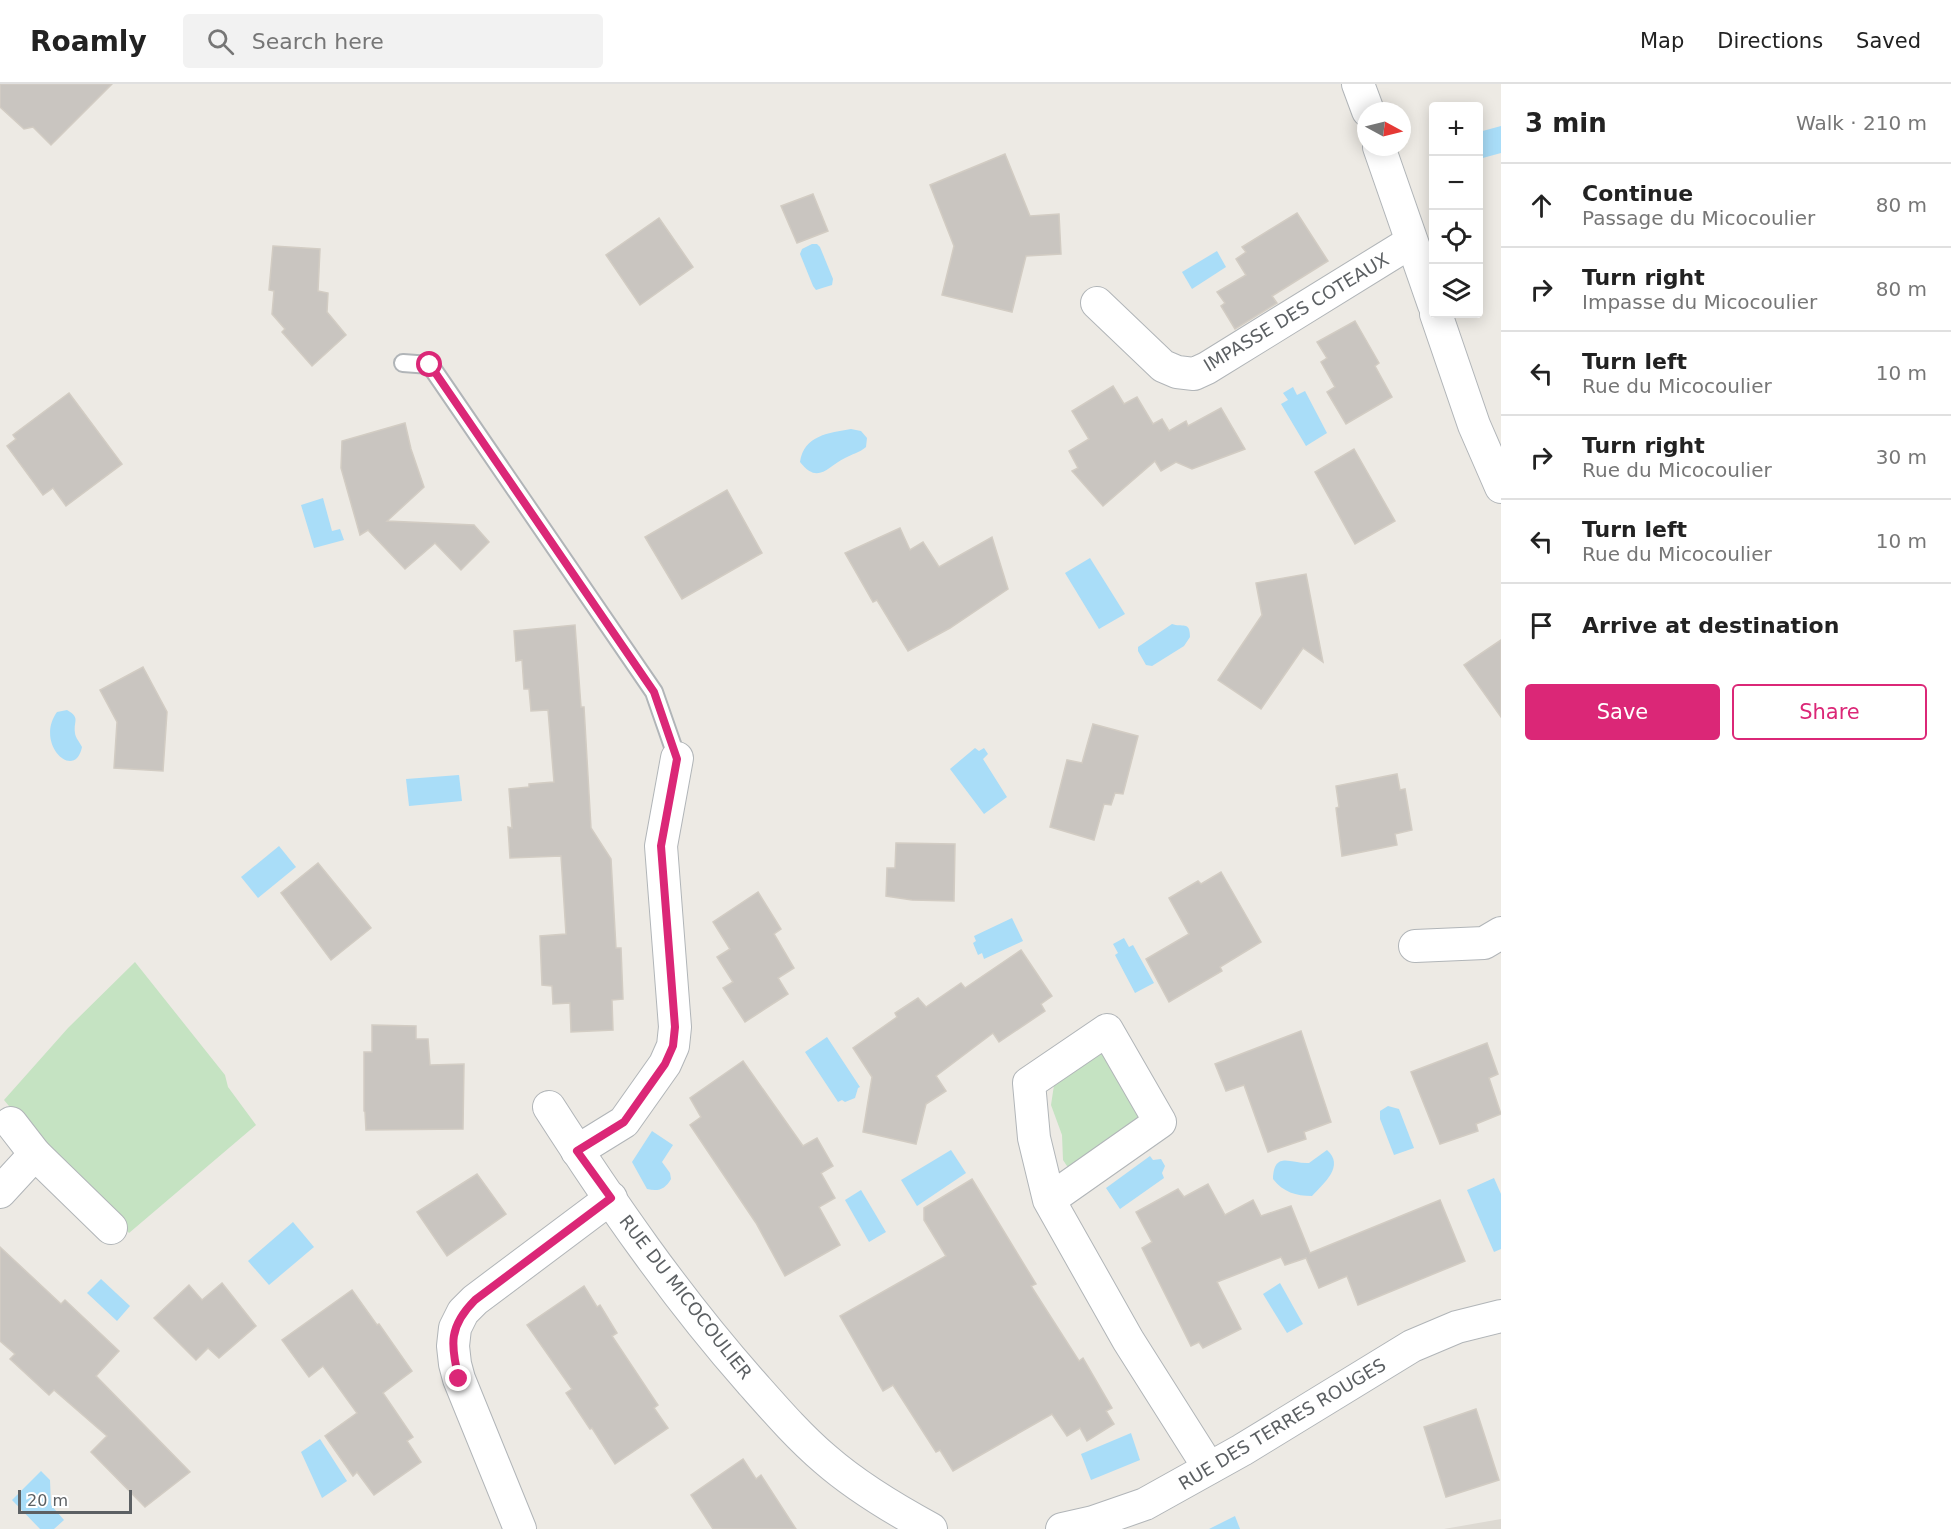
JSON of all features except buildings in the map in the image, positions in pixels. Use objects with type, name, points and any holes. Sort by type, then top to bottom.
[{"type":"street","points":[[1358,84],[1365,102]]},
{"type":"street","points":[[1382,156],[1429,291]]},
{"type":"street","name":"IMPASSE DES COTEAUX","points":[[1097,303],[1163,366],[1177,372],[1194,374],[1411,242]]},
{"type":"street","points":[[1437,318],[1474,424],[1501,487]]},
{"type":"street","points":[[577,1151],[624,1122],[665,1064],[673,1046],[675,1027],[661,846],[677,759]]},
{"type":"street","points":[[1415,946],[1484,943],[1501,933]]},
{"type":"street","points":[[1049,1200],[1160,1122],[1107,1030],[1029,1083],[1034,1138],[1049,1200],[1128,1340],[1209,1468]]},
{"type":"street","name":"RUE DU MICOCOULIER","points":[[549,1107],[653,1260],[716,1342],[785,1420],[825,1459],[867,1492],[931,1529]]},
{"type":"street","points":[[11,1123],[35,1154],[111,1228]]},
{"type":"street","points":[[0,1192],[35,1154]]},
{"type":"street","name":"RUE DU MICOCOULIER","points":[[520,1529],[459,1379],[453,1346],[455,1328],[463,1312],[475,1300],[611,1198]]},
{"type":"street","name":"RUE DES TERRES ROUGES","points":[[1062,1529],[1093,1522],[1144,1504],[1242,1450],[1412,1346],[1457,1327],[1501,1316]]},
{"type":"lane","points":[[403,363],[430,365],[654,692],[677,759]]},
{"type":"shaded area","points":[[1501,1519],[1501,1529],[1444,1529]]},
{"type":"green space","points":[[135,962],[225,1075],[228,1087],[256,1125],[129,1233],[42,1146],[4,1100],[68,1028]]},
{"type":"green space","points":[[1091,1050],[1109,1054],[1141,1121],[1072,1170],[1063,1160],[1062,1135],[1051,1105],[1056,1072]]},
{"type":"water","points":[[1501,126],[1501,153],[1483,158],[1483,131]]},
{"type":"water","points":[[812,244],[820,247],[833,279],[832,285],[816,290],[800,254],[802,249]]},
{"type":"water","points":[[1217,251],[1226,267],[1192,289],[1182,272]]},
{"type":"water","points":[[1293,387],[1297,395],[1305,391],[1327,433],[1306,446],[1281,404],[1288,400],[1283,393]]},
{"type":"water","points":[[851,429],[861,431],[867,438],[866,447],[822,472],[812,472],[800,462],[802,453],[812,441],[826,434]]},
{"type":"water","points":[[323,498],[332,531],[340,529],[344,540],[314,548],[301,505]]},
{"type":"water","points":[[1090,558],[1125,614],[1099,629],[1065,573]]},
{"type":"water","points":[[1172,624],[1187,626],[1190,637],[1184,646],[1152,666],[1146,665],[1138,647]]},
{"type":"water","points":[[67,710],[74,715],[75,735],[82,747],[78,757],[72,761],[65,760],[58,755],[50,736],[51,724],[57,712]]},
{"type":"water","points":[[975,748],[979,751],[984,748],[988,754],[983,759],[1007,797],[984,814],[950,769]]},
{"type":"water","points":[[459,775],[462,801],[409,806],[406,779]]},
{"type":"water","points":[[279,846],[296,867],[258,898],[241,877]]},
{"type":"water","points":[[1012,918],[1023,941],[984,959],[982,953],[978,955],[973,943],[976,941],[974,936]]},
{"type":"water","points":[[1124,938],[1129,947],[1133,945],[1154,983],[1135,993],[1115,955],[1118,953],[1113,944]]},
{"type":"water","points":[[827,1037],[860,1087],[855,1098],[845,1102],[842,1100],[838,1102],[805,1052]]},
{"type":"water","points":[[1388,1106],[1399,1109],[1414,1148],[1394,1155],[1380,1119],[1380,1111]]},
{"type":"water","points":[[652,1131],[673,1145],[662,1162],[670,1173],[671,1179],[658,1190],[647,1189],[632,1162]]},
{"type":"water","points":[[951,1150],[966,1173],[917,1206],[901,1180]]},
{"type":"water","points":[[1327,1150],[1334,1162],[1333,1168],[1327,1180],[1312,1196],[1290,1192],[1273,1179],[1274,1170],[1280,1161],[1309,1163]]},
{"type":"water","points":[[1150,1156],[1153,1160],[1161,1159],[1165,1166],[1162,1173],[1164,1178],[1120,1209],[1106,1188]]},
{"type":"water","points":[[1494,1178],[1501,1194],[1501,1249],[1494,1252],[1467,1190]]},
{"type":"water","points":[[861,1190],[886,1232],[869,1242],[845,1200]]},
{"type":"water","points":[[293,1222],[314,1247],[269,1285],[248,1261]]},
{"type":"water","points":[[101,1279],[130,1306],[117,1321],[87,1293]]},
{"type":"water","points":[[1280,1283],[1303,1324],[1287,1333],[1263,1294]]},
{"type":"water","points":[[1131,1433],[1140,1460],[1091,1480],[1081,1454]]},
{"type":"water","points":[[320,1439],[347,1481],[322,1498],[301,1452]]},
{"type":"water","points":[[41,1471],[50,1480],[51,1505],[64,1520],[54,1529],[40,1529],[12,1500]]},
{"type":"water","points":[[1235,1516],[1240,1529],[1209,1529]]},
{"type":"route","points":[[430,365],[654,692],[677,759],[661,846],[675,1027],[673,1046],[665,1064],[624,1122],[577,1151],[611,1198],[475,1300],[463,1312],[455,1328],[453,1346],[459,1379]]}]
